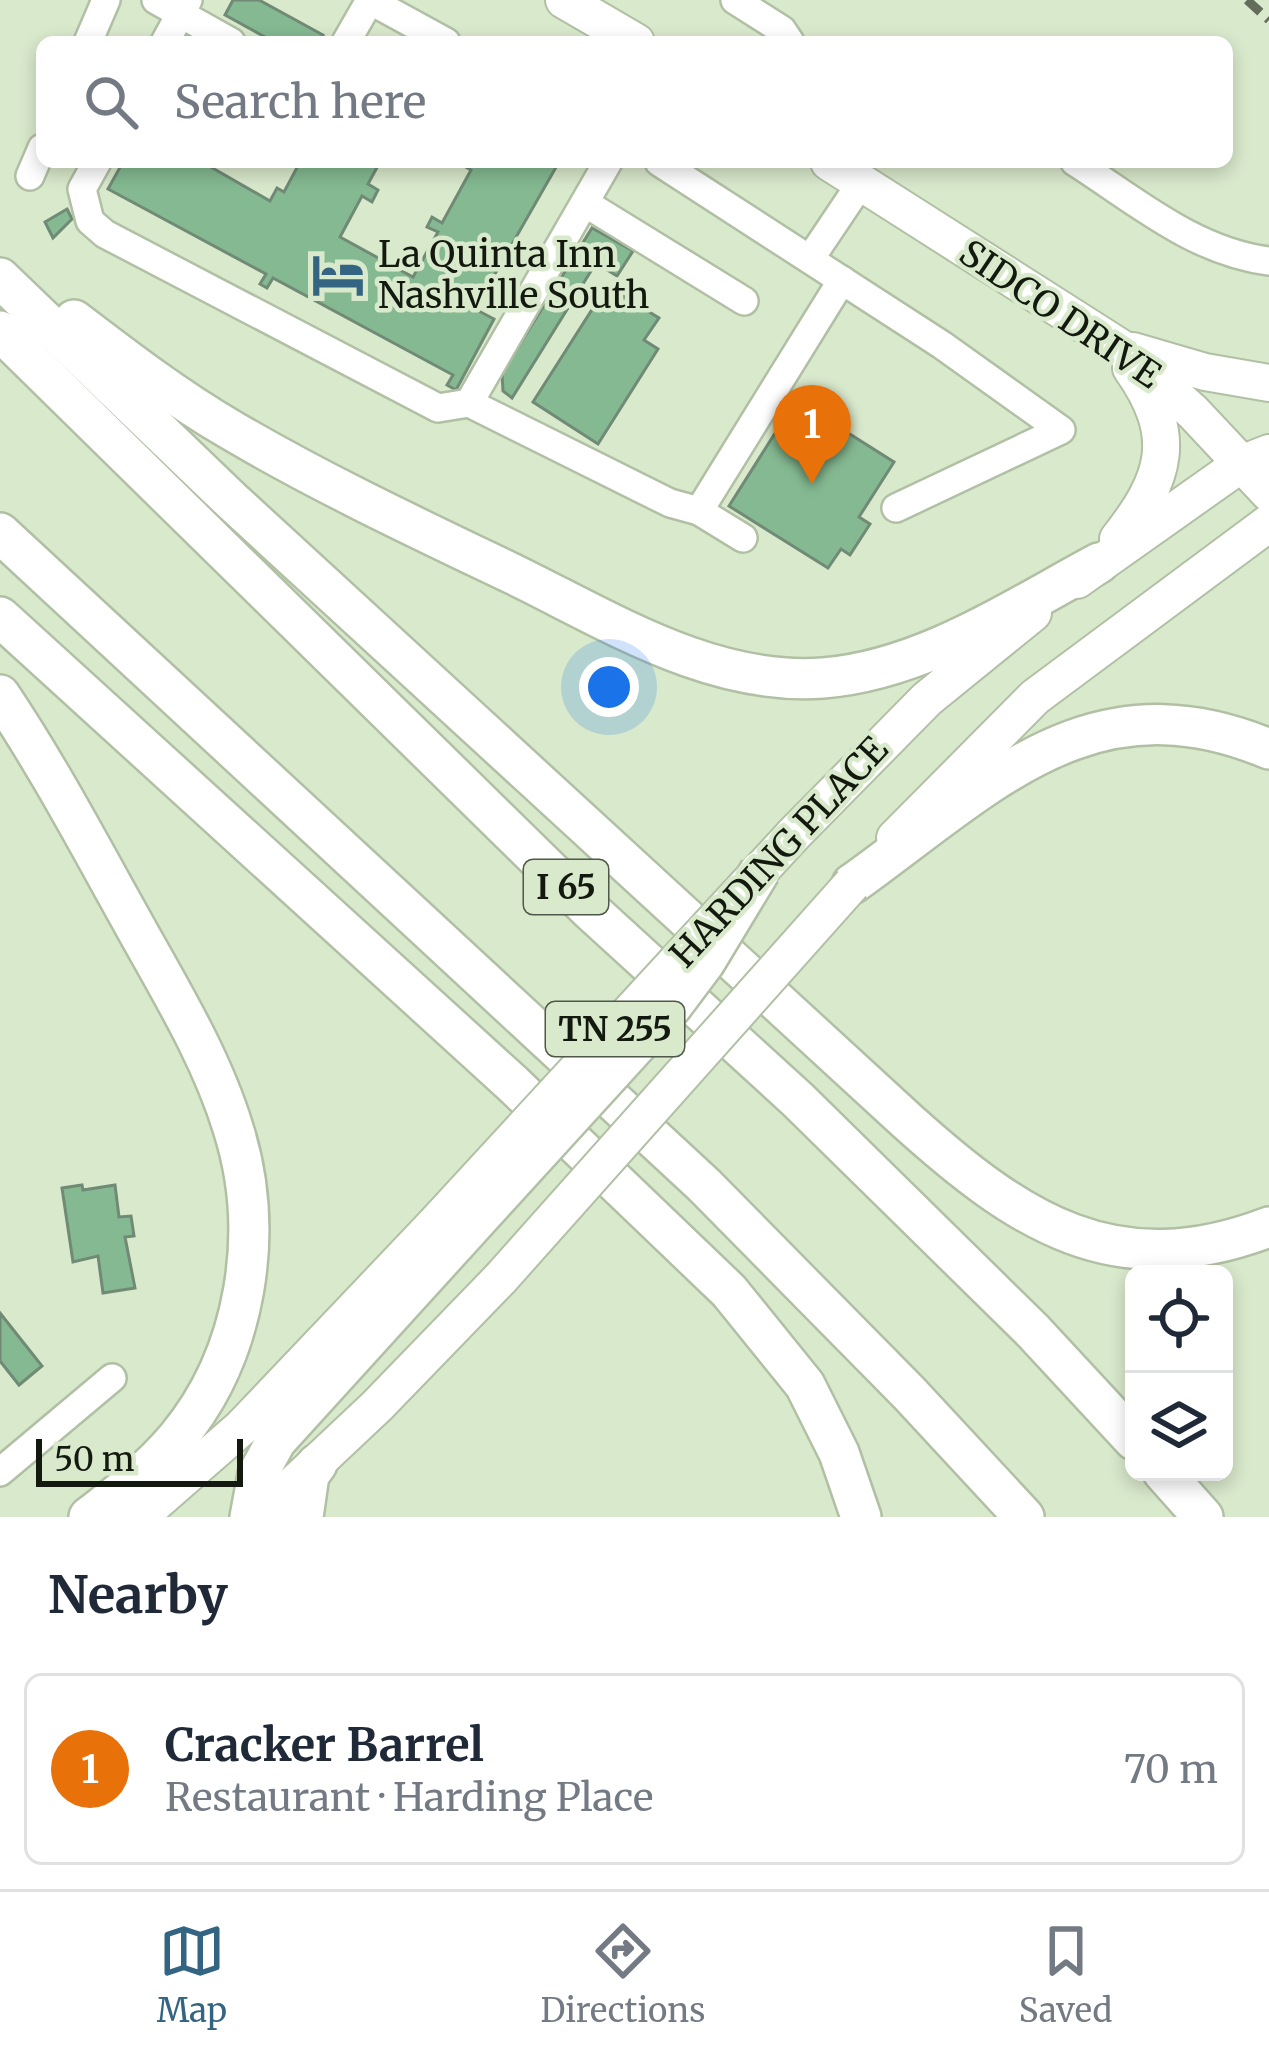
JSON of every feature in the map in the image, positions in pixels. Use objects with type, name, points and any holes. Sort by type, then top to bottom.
[{"type":"highway","points":[[0,264],[146,374],[230,430],[361,502],[640,636],[711,665],[797,679],[882,667],[951,640],[1099,563]]},
{"type":"highway","points":[[0,278],[232,501],[906,1120],[986,1187],[1062,1231],[1136,1250],[1185,1250],[1269,1227]]},
{"type":"highway","name":"I 65","points":[[0,331],[590,910],[798,1100],[1033,1331],[1125,1430]]},
{"type":"highway","points":[[0,533],[704,1186],[1024,1517]]},
{"type":"highway","points":[[0,617],[513,1084],[729,1292],[805,1385],[839,1453],[861,1517]]},
{"type":"highway","points":[[0,695],[70,811],[205,1060],[232,1122],[247,1196],[242,1298],[216,1376],[166,1450],[89,1517]]},
{"type":"highway","points":[[852,884],[1024,761],[1092,730],[1173,725],[1231,735],[1269,749]]},
{"type":"highway","points":[[255,1517],[255,1484],[276,1441],[445,1234],[672,1006],[705,962],[760,871]]},
{"type":"highway","points":[[303,1517],[309,1475],[316,1464]]},
{"type":"highway","points":[[1171,1481],[1203,1517]]},
{"type":"main road","points":[[564,0],[626,36]]},
{"type":"main road","name":"SIDCO DRIVE","points":[[841,168],[1114,343],[1255,459],[1269,494]]},
{"type":"main road","points":[[1114,343],[1205,372],[1269,383]]},
{"type":"main road","points":[[1099,563],[1150,493],[1162,447],[1151,402],[1114,343]]},
{"type":"main road","name":"HARDING PLACE","points":[[760,871],[927,699],[1099,563],[1255,459]]},
{"type":"main road","name":"HARDING PLACE","points":[[255,1517],[316,1464],[500,1278],[962,767],[1034,697],[1269,523]]},
{"type":"main road","points":[[139,1517],[242,1427],[445,1234]]},
{"type":"street","points":[[91,36],[106,0]]},
{"type":"street","points":[[349,36],[369,0],[435,36]]},
{"type":"street","points":[[735,0],[786,36]]},
{"type":"street","points":[[167,36],[175,5],[222,36]]},
{"type":"street","points":[[30,176],[36,162]]},
{"type":"street","points":[[94,168],[82,189],[90,221],[105,234],[438,408],[469,404],[670,503],[699,511],[742,538]]},
{"type":"street","points":[[469,404],[604,168]]},
{"type":"street","points":[[667,168],[1061,430],[896,508]]},
{"type":"street","points":[[810,259],[841,168]]},
{"type":"street","points":[[1084,168],[1194,239],[1269,261]]},
{"type":"street","points":[[584,203],[744,301]]},
{"type":"street","points":[[699,511],[842,280]]},
{"type":"street","points":[[0,1472],[112,1378]]},
{"type":"building","points":[[233,0],[259,0],[323,35],[263,36],[225,15]]},
{"type":"building","name":"La Quinta Inn Nashville South","points":[[120,168],[212,168],[270,201],[277,188],[284,192],[297,168],[377,168],[368,184],[378,190],[372,202],[362,196],[340,237],[413,277],[438,232],[427,227],[432,217],[442,223],[471,170],[468,168],[556,168],[475,309],[494,319],[456,390],[447,385],[453,375],[273,278],[267,288],[260,284],[266,274],[108,189]]},
{"type":"building","points":[[67,209],[72,219],[53,238],[45,222]]},
{"type":"building","points":[[592,228],[633,251],[617,276],[596,263],[512,398],[503,391],[502,373]]},
{"type":"building","points":[[607,286],[659,318],[644,340],[658,349],[598,444],[533,402]]},
{"type":"building","points":[[796,400],[894,462],[859,517],[870,524],[850,555],[841,549],[828,568],[729,506]]},
{"type":"building","points":[[82,1185],[83,1190],[115,1185],[119,1217],[131,1216],[134,1236],[125,1237],[135,1288],[103,1293],[98,1256],[73,1262],[62,1188]]},
{"type":"building","points":[[0,1313],[42,1366],[19,1385],[0,1361]]},
{"type":"railway","points":[[1247,0],[1269,20]]},
{"type":"place","name":"La Quinta Inn Nashville South","points":[[338,275]]},
{"type":"place","name":"Cracker Barrel","points":[[812,484]]}]
